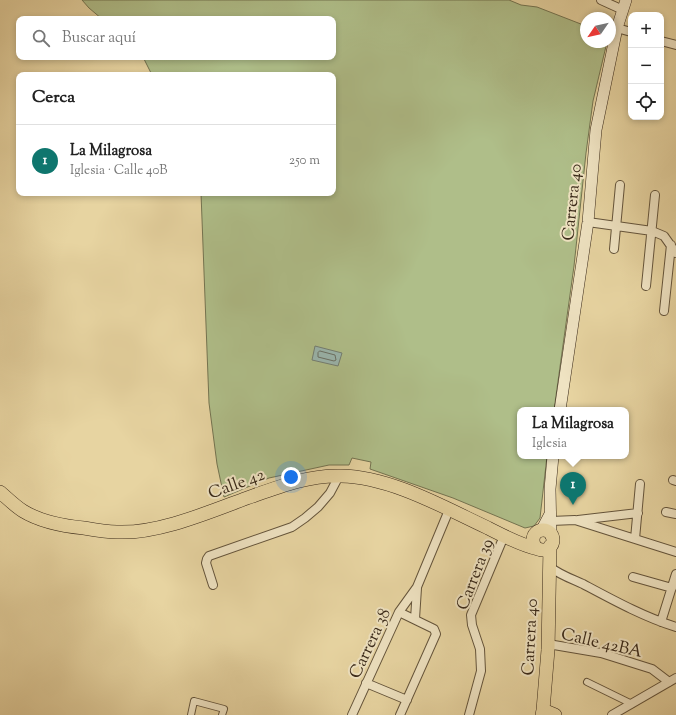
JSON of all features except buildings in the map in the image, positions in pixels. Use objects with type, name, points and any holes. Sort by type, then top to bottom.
[{"type":"main road","name":"Carrera 40","points":[[560,407],[588,222],[596,130],[617,28],[624,5]]},
{"type":"main road","points":[[550,564],[543,541],[550,517],[550,489],[553,459]]},
{"type":"main road","name":"Calle 42","points":[[0,492],[22,511],[46,521],[78,528],[118,532],[163,526],[183,521],[295,482],[323,476],[365,478],[415,494],[506,537]]},
{"type":"main road","points":[[506,537],[543,541]]},
{"type":"main road","name":"Carrera 40","points":[[546,713],[550,564]]},
{"type":"street","points":[[601,0],[624,5]]},
{"type":"street","points":[[617,28],[628,31]]},
{"type":"street","points":[[664,42],[676,45]]},
{"type":"street","points":[[614,249],[620,185]]},
{"type":"street","points":[[646,286],[655,195]]},
{"type":"street","points":[[588,222],[652,231],[664,236],[676,254]]},
{"type":"street","points":[[664,311],[671,245]]},
{"type":"street","points":[[213,585],[206,563],[209,556],[292,526],[305,518],[318,507],[330,493],[339,476]]},
{"type":"street","points":[[635,539],[640,484]]},
{"type":"street","name":"Carrera 38","points":[[352,715],[399,612],[417,587],[449,510]]},
{"type":"street","points":[[666,512],[676,514]]},
{"type":"street","points":[[575,520],[638,513]]},
{"type":"street","points":[[550,517],[575,520],[676,552]]},
{"type":"street","name":"Carrera 39","points":[[469,715],[481,671],[480,649],[472,625],[471,615],[474,605],[506,537]]},
{"type":"street","points":[[550,564],[557,573],[661,622],[676,627]]},
{"type":"street","points":[[661,622],[676,574]]},
{"type":"street","points":[[634,577],[672,588]]},
{"type":"street","name":"Carrera 38","points":[[414,619],[417,587]]},
{"type":"street","points":[[399,612],[436,631],[400,715]]},
{"type":"street","name":"Calle 42BA","points":[[548,644],[601,653],[652,669],[673,680]]},
{"type":"street","points":[[612,715],[673,680]]},
{"type":"street","points":[[587,682],[632,704]]},
{"type":"street","points":[[366,683],[407,700]]},
{"type":"street","points":[[192,715],[194,701],[223,712]]},
{"type":"green space","points":[[82,0],[509,0],[521,5],[537,7],[580,24],[580,48],[606,48],[593,101],[574,266],[554,407],[517,407],[517,459],[547,459],[540,518],[534,526],[525,528],[453,498],[370,469],[371,462],[352,458],[349,465],[329,465],[269,478],[224,497],[217,464],[209,403],[201,196],[336,196],[336,72],[150,72],[144,60],[336,60],[336,16],[98,16]]},
{"type":"water","points":[[315,346],[342,353],[338,366],[312,360]]},
{"type":"place","name":"La Milagrosa","points":[[573,505]]}]
